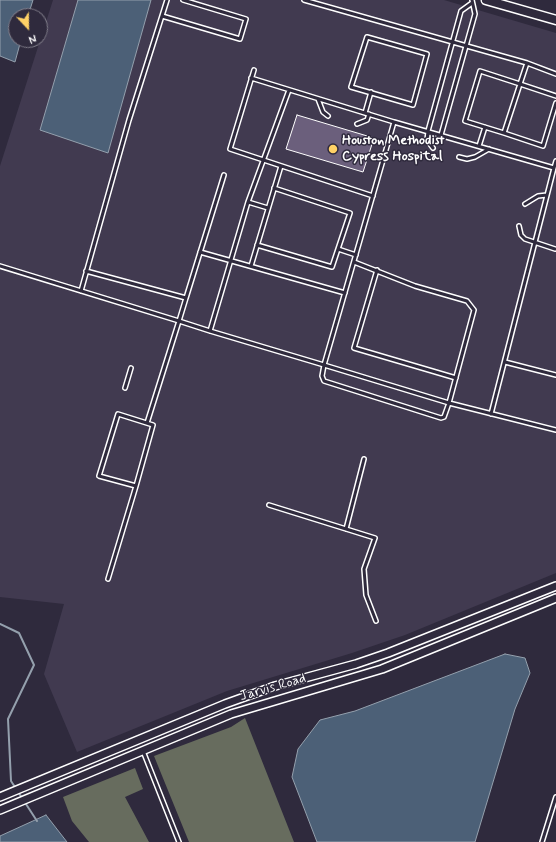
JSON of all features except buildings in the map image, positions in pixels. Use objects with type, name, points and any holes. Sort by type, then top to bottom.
[{"type":"main road","points":[[486,0],[556,20]]},
{"type":"street","name":"Jarvis Road","points":[[0,797],[225,704],[275,686],[363,662],[556,586]]},
{"type":"street","points":[[538,593],[543,603]]},
{"type":"street","name":"Jarvis Road","points":[[2,810],[229,715],[382,669],[556,598]]},
{"type":"street","points":[[225,704],[229,715]]},
{"type":"lane","points":[[81,291],[129,120],[167,0]]},
{"type":"lane","points":[[162,16],[240,39],[246,20],[183,0]]},
{"type":"lane","points":[[304,0],[527,63],[556,74]]},
{"type":"lane","points":[[433,148],[427,140],[428,131],[461,11],[472,1],[475,14],[441,135]]},
{"type":"lane","points":[[367,37],[427,54],[413,105],[371,92],[351,87],[367,37]]},
{"type":"lane","points":[[504,133],[527,63]]},
{"type":"lane","points":[[254,70],[230,149],[373,196]]},
{"type":"lane","points":[[556,96],[480,71],[465,121],[543,146],[556,103]]},
{"type":"lane","points":[[252,78],[394,122],[554,168]]},
{"type":"lane","points":[[210,331],[248,202],[289,90]]},
{"type":"lane","points":[[365,113],[371,92]]},
{"type":"lane","points":[[318,98],[323,112],[328,116]]},
{"type":"lane","points":[[357,124],[367,120],[369,114]]},
{"type":"lane","points":[[354,262],[415,286],[468,301],[474,310],[450,403],[444,417],[441,418],[324,381],[322,376],[324,365],[394,122]]},
{"type":"lane","points":[[479,146],[485,127]]},
{"type":"lane","points":[[459,157],[467,159],[475,157],[488,149]]},
{"type":"lane","points":[[491,414],[546,195],[556,161]]},
{"type":"lane","points":[[251,266],[281,166]]},
{"type":"lane","points":[[147,423],[224,175]]},
{"type":"lane","points":[[257,245],[332,267],[350,213],[274,188]]},
{"type":"lane","points":[[525,204],[538,196],[546,195]]},
{"type":"lane","points":[[248,202],[268,208]]},
{"type":"lane","points":[[519,226],[521,235],[525,239],[555,249]]},
{"type":"lane","points":[[338,249],[356,255]]},
{"type":"lane","points":[[200,252],[345,293]]},
{"type":"lane","points":[[0,266],[450,403],[556,430]]},
{"type":"lane","points":[[377,270],[354,348],[456,378]]},
{"type":"lane","points":[[86,271],[186,298]]},
{"type":"lane","points":[[505,362],[556,375]]},
{"type":"lane","points":[[125,388],[131,368]]},
{"type":"lane","points":[[108,579],[136,486],[153,426],[118,414],[99,476],[136,486]]},
{"type":"lane","points":[[346,529],[364,460]]},
{"type":"lane","points":[[269,505],[375,538],[364,569],[366,595],[376,621]]},
{"type":"lane","points":[[143,751],[179,842]]},
{"type":"lane","points":[[542,842],[556,797]]},
{"type":"shaded area","points":[[53,0],[444,0],[556,33],[556,573],[405,635],[352,653],[227,691],[77,752],[44,674],[64,604],[0,597],[0,166],[38,48],[48,48],[48,16]]},
{"type":"green space","points":[[245,718],[294,842],[189,842],[154,756],[231,727]]},
{"type":"green space","points":[[135,768],[143,789],[125,797],[149,842],[89,842],[72,821],[63,797]]},
{"type":"water","points":[[0,0],[33,0],[30,8],[8,8],[8,48],[19,48],[15,62],[0,56]]},
{"type":"water","points":[[78,0],[151,0],[108,153],[40,130]]},
{"type":"water","points":[[505,654],[525,658],[530,673],[515,709],[475,842],[317,842],[292,777],[298,749],[320,720],[355,711]]},
{"type":"water","points":[[46,815],[67,842],[0,842],[0,836]]},
{"type":"waterway","points":[[0,624],[19,633],[34,665],[8,719],[11,781],[37,821]]},
{"type":"place","name":"Houston Methodist Cypress Hospital","points":[[333,149]]}]
